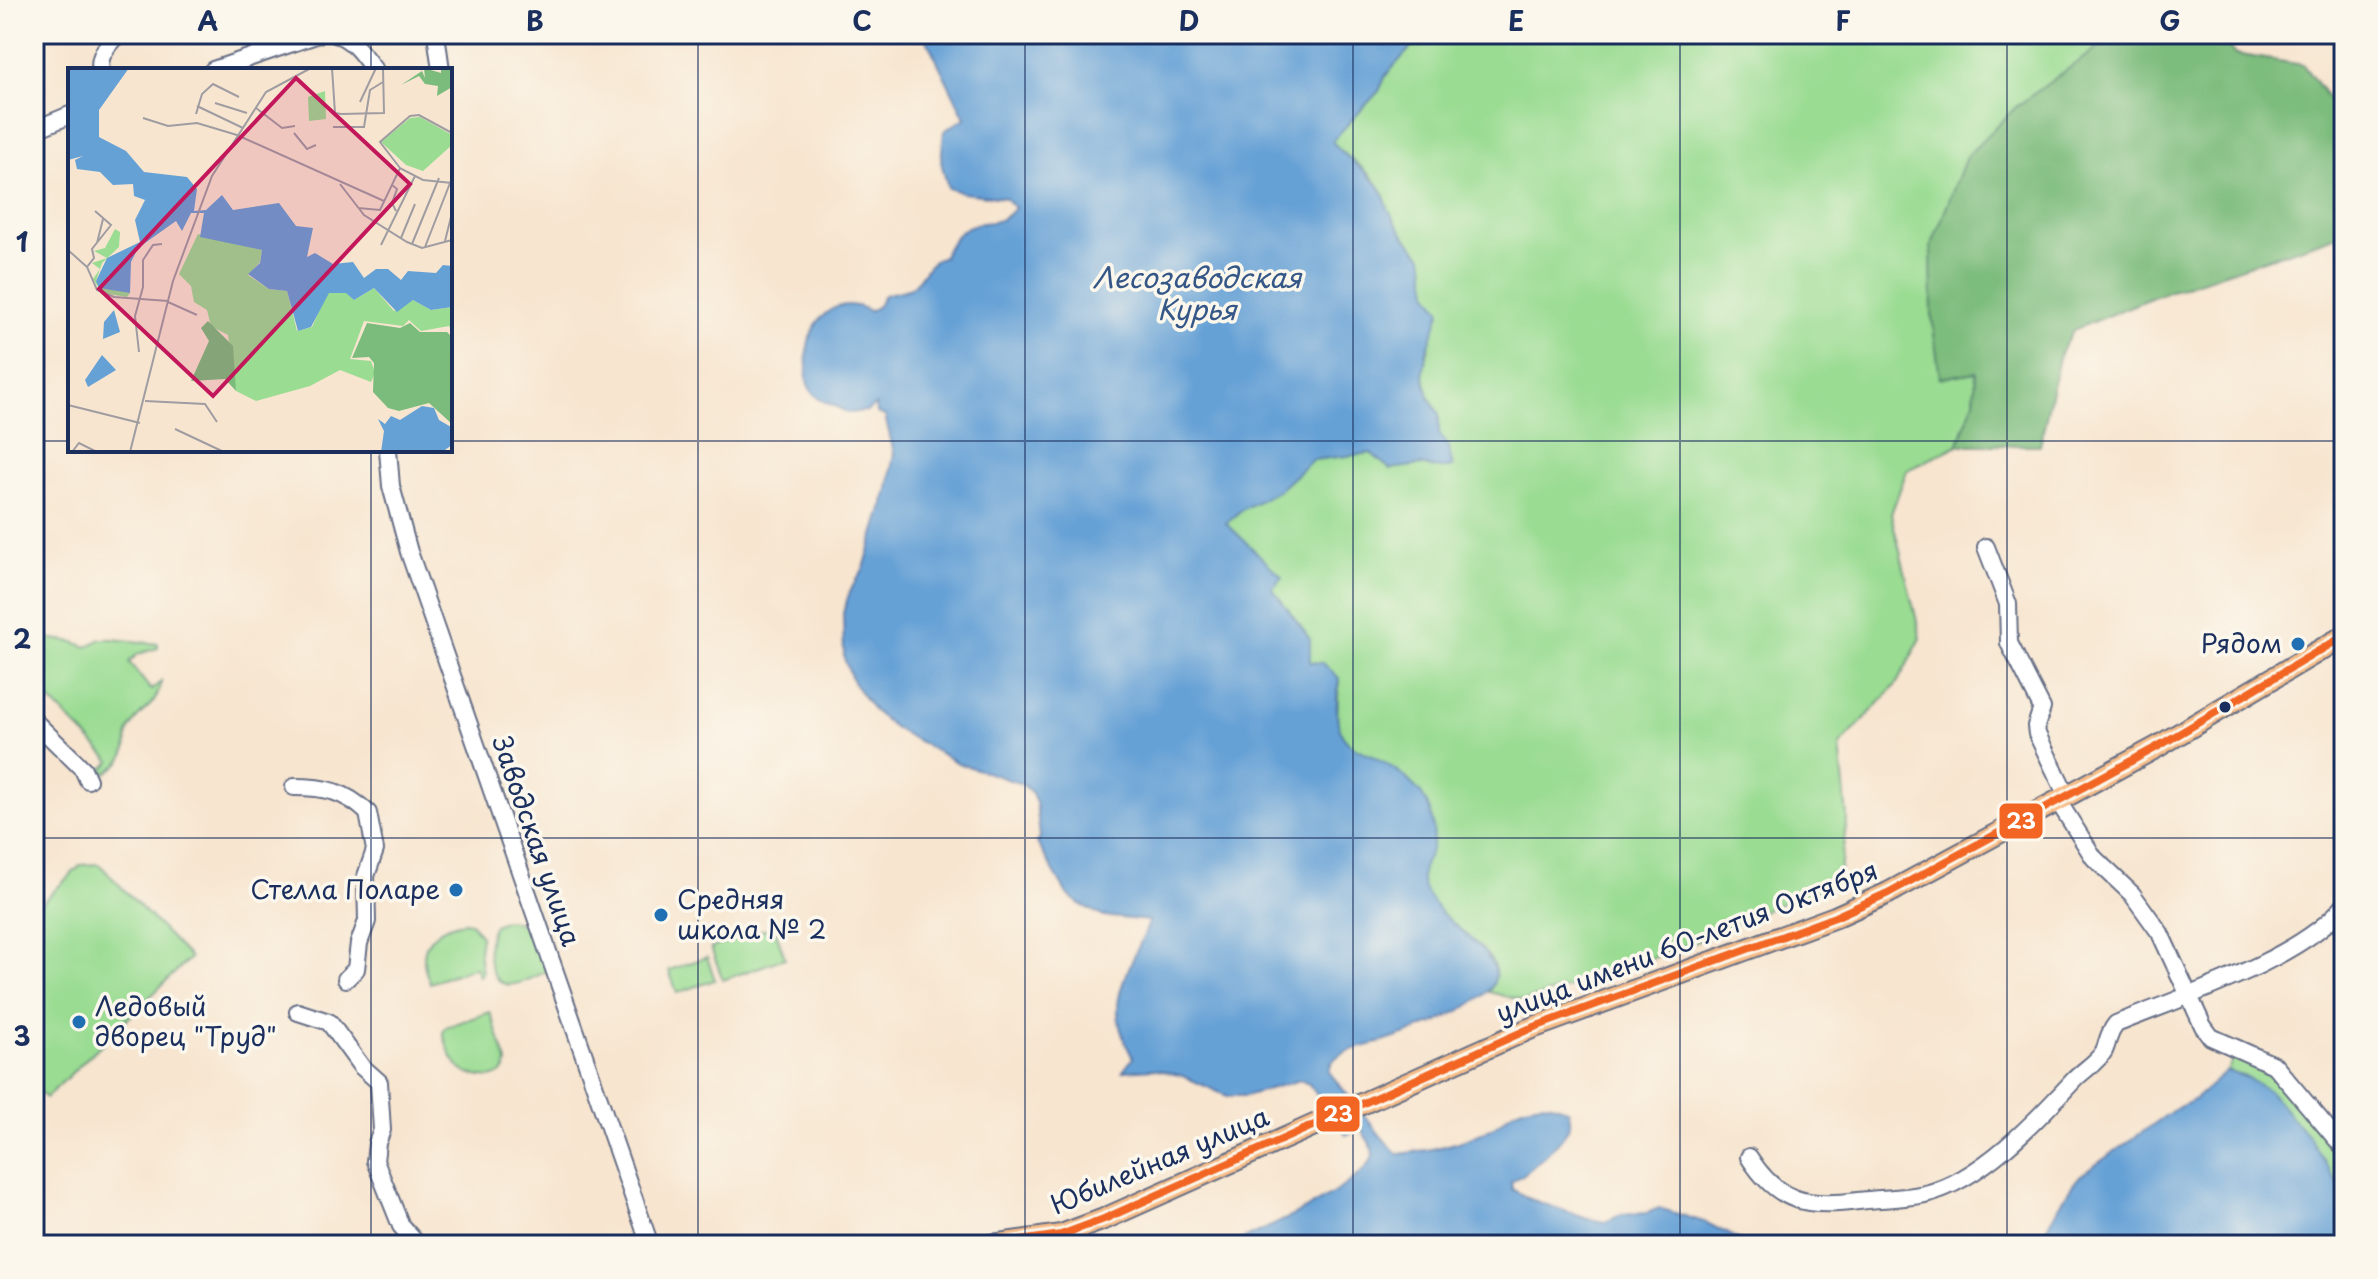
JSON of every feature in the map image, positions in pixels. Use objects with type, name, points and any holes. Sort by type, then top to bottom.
[{"type":"main road","name":"улица имени 60-летия Октября","points":[[1300,1130],[1529,1029],[1835,917],[1916,880],[2157,747],[2344,636]]},
{"type":"main road","name":"Юбилейная улица","points":[[992,1245],[1061,1235],[1104,1219],[1300,1130]]},
{"type":"street","points":[[100,68],[104,50],[119,34]]},
{"type":"street","points":[[226,68],[246,65],[319,34]]},
{"type":"street","points":[[335,34],[361,52],[373,68]]},
{"type":"street","points":[[436,34],[441,68]]},
{"type":"street","points":[[34,130],[68,116]]},
{"type":"street","name":"Заводская улица","points":[[388,452],[391,486],[409,552],[650,1245]]},
{"type":"street","points":[[1986,547],[2008,604],[2009,643],[2042,708],[2036,726],[2037,734],[2062,798],[2094,858],[2132,894],[2160,933],[2211,1037],[2274,1065],[2344,1148]]},
{"type":"street","points":[[34,721],[83,769],[88,780]]},
{"type":"street","points":[[294,787],[339,791],[368,813],[375,850],[366,876],[367,921],[359,943],[356,969],[346,979]]},
{"type":"street","points":[[1749,1157],[1763,1179],[1784,1196],[1807,1201],[1840,1204],[1925,1194],[1954,1182],[2004,1150],[2024,1133],[2103,1052],[2107,1036],[2116,1024],[2295,946],[2322,927],[2344,905]]},
{"type":"street","points":[[298,1012],[329,1022],[361,1066],[379,1082],[382,1130],[375,1161],[401,1226],[418,1245]]},
{"type":"green space","points":[[1423,34],[2112,34],[1940,377],[1976,372],[1974,401],[1958,445],[1907,470],[1891,514],[1921,638],[1896,685],[1840,745],[1847,818],[1838,885],[1771,907],[1711,936],[1596,979],[1524,1001],[1489,992],[1495,969],[1489,958],[1427,896],[1422,881],[1424,864],[1431,849],[1399,772],[1347,745],[1337,725],[1339,678],[1310,662],[1310,639],[1272,588],[1282,578],[1226,523],[1241,510],[1279,490],[1312,460],[1371,453],[1390,469],[1420,465],[1440,469],[1448,446],[1439,433],[1439,414],[1429,397],[1423,373],[1432,334],[1423,257],[1398,227],[1376,182],[1332,141],[1379,91],[1386,75]]},
{"type":"green space","points":[[2112,34],[2219,34],[2235,54],[2303,65],[2344,120],[2344,233],[2153,297],[2073,330],[2060,353],[2040,445],[1958,445],[1974,401],[1976,372],[1940,378],[1932,319],[1931,247],[1966,157],[2017,106]]},
{"type":"green space","points":[[34,632],[45,638],[87,647],[101,639],[158,644],[158,648],[138,654],[129,662],[151,690],[161,682],[153,702],[129,731],[122,759],[107,773],[100,772],[111,761],[50,700],[38,710],[34,706]]},
{"type":"green space","name":"Ледовый дворец \"Труд\"","points":[[99,864],[190,958],[46,1098],[34,1086],[34,910],[81,865]]},
{"type":"green space","points":[[506,920],[530,930],[549,970],[515,984],[499,981],[491,967],[489,939],[494,925]]},
{"type":"green space","points":[[471,923],[481,936],[479,952],[482,973],[479,976],[475,967],[430,983],[424,960],[428,942],[442,929]]},
{"type":"green space","points":[[774,926],[785,958],[723,980],[711,948]]},
{"type":"green space","points":[[707,957],[715,980],[677,993],[669,970]]},
{"type":"green space","points":[[490,1012],[507,1062],[501,1074],[480,1077],[465,1072],[457,1064],[449,1052],[443,1032],[446,1027]]},
{"type":"green space","points":[[2234,1058],[2265,1071],[2294,1097],[2344,1162],[2344,1193],[2311,1140],[2245,1077],[2227,1071]]},
{"type":"water","name":"Лесозаводская Курья","points":[[924,34],[1423,34],[1386,75],[1379,91],[1332,141],[1379,186],[1400,229],[1423,256],[1428,292],[1441,310],[1423,373],[1429,397],[1439,414],[1439,433],[1448,446],[1453,467],[1440,469],[1420,465],[1390,469],[1371,453],[1312,460],[1279,490],[1241,510],[1226,523],[1282,577],[1272,588],[1310,639],[1310,662],[1323,663],[1339,678],[1338,725],[1343,737],[1352,746],[1391,767],[1423,795],[1430,810],[1433,830],[1433,844],[1422,871],[1424,888],[1439,910],[1483,951],[1494,969],[1495,978],[1491,988],[1481,998],[1466,1007],[1415,1031],[1339,1055],[1329,1072],[1389,1146],[1399,1154],[1469,1138],[1494,1127],[1515,1110],[1529,1105],[1542,1103],[1563,1107],[1569,1111],[1567,1131],[1544,1156],[1511,1182],[1512,1189],[1530,1199],[1605,1222],[1621,1215],[1647,1213],[1659,1208],[1707,1223],[1749,1245],[1230,1245],[1308,1208],[1349,1182],[1364,1170],[1372,1158],[1373,1151],[1368,1140],[1361,1130],[1346,1135],[1309,1084],[1300,1080],[1245,1096],[1227,1096],[1183,1076],[1153,1069],[1123,1071],[1133,1058],[1121,1029],[1118,1004],[1124,980],[1149,921],[1102,916],[1067,894],[1037,843],[1040,837],[1032,793],[1022,784],[958,763],[896,729],[874,711],[853,682],[844,658],[843,613],[850,591],[864,568],[888,489],[894,453],[885,416],[877,413],[876,405],[867,411],[847,413],[820,400],[811,391],[807,377],[810,339],[822,317],[832,309],[855,306],[869,311],[878,306],[884,295],[915,284],[932,263],[943,257],[964,229],[1002,219],[1015,208],[1005,198],[948,188],[941,162],[944,131],[965,118]]},
{"type":"water","points":[[2227,1071],[2269,1091],[2311,1140],[2344,1193],[2344,1245],[2031,1245],[2044,1231],[2081,1175],[2175,1109],[2195,1099]]},
{"type":"transit line","name":"23","points":[[992,1245],[1061,1235],[1104,1219],[1529,1029],[1835,917],[1888,893],[2157,747],[2344,636]]},
{"type":"place","name":"Рядом","points":[[2298,644]]},
{"type":"place","name":"Стелла Поларе","points":[[456,890]]},
{"type":"place","name":"Средняя школа № 2","points":[[661,915]]},
{"type":"place","name":"Ледовый дворец \"Труд\"","points":[[79,1022]]}]
